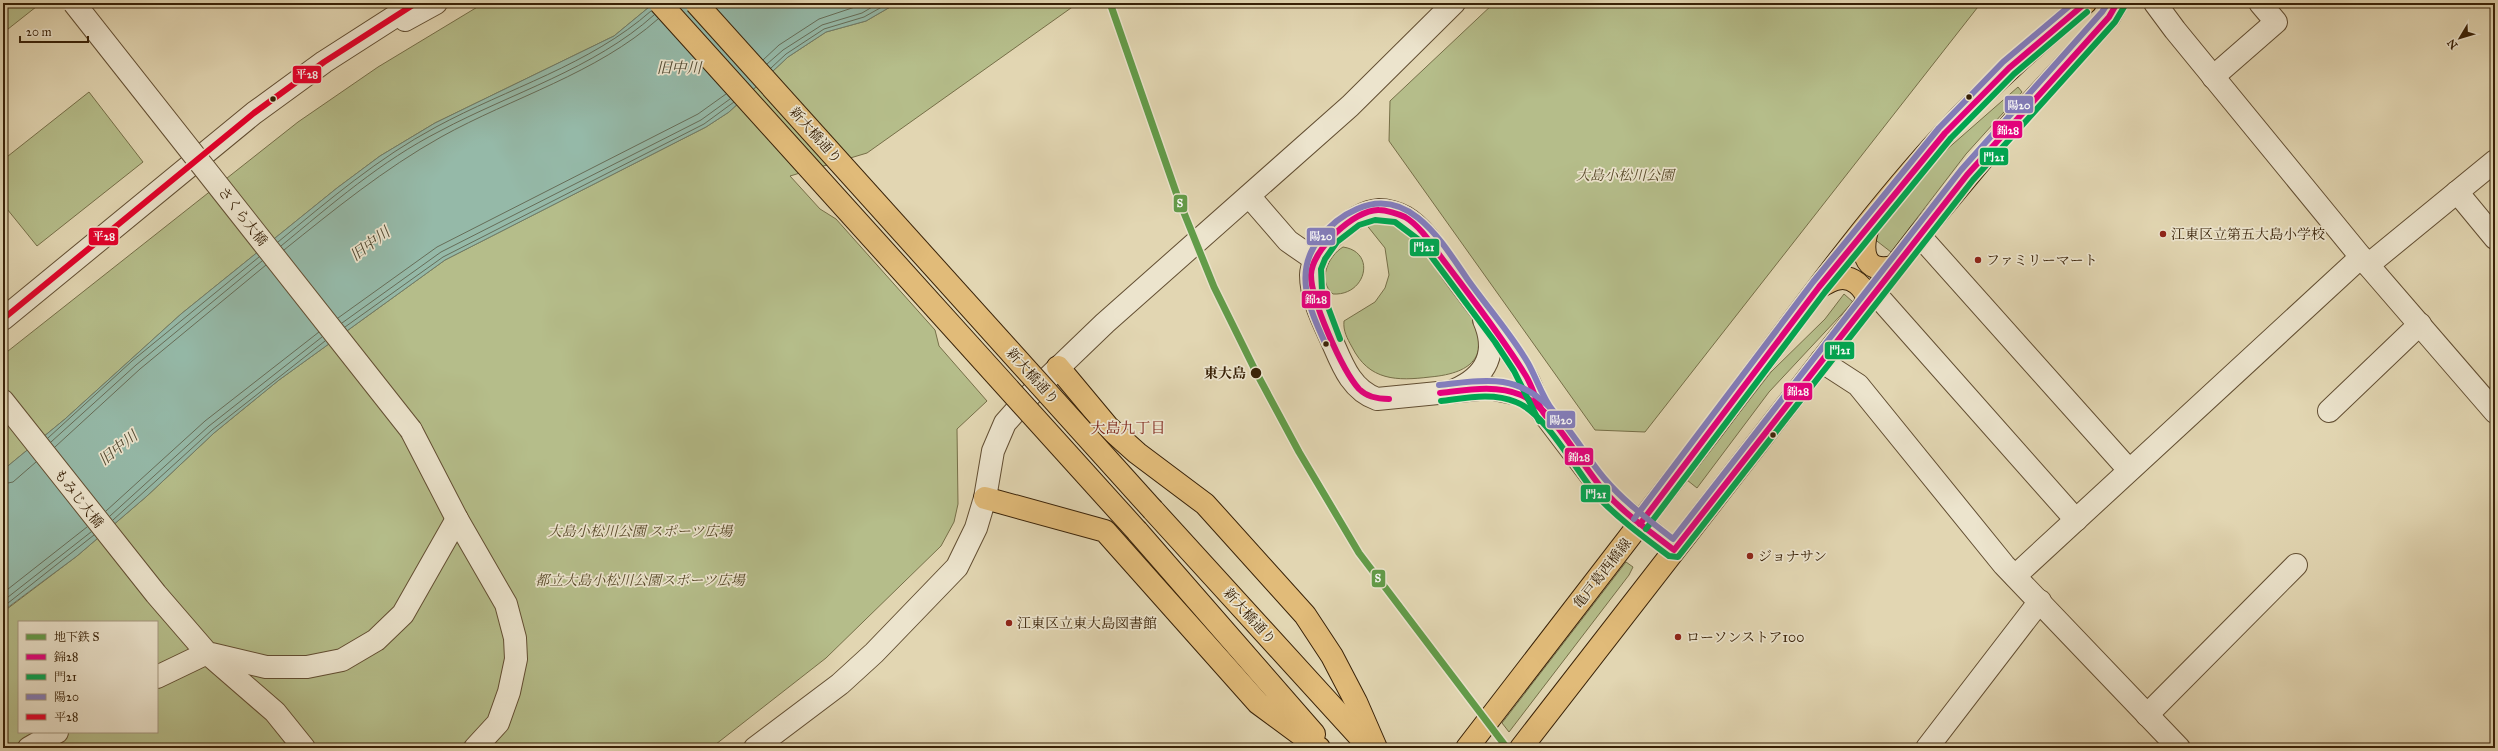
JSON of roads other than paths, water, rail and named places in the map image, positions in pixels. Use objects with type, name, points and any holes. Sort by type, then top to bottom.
[{"type":"main road","name":"新大橋通り","points":[[660,3],[1137,531],[1327,748]]},
{"type":"main road","name":"新大橋通り","points":[[696,3],[1370,748]]},
{"type":"main road","name":"亀戸葛西橋線","points":[[1467,748],[1640,524],[1819,287],[1868,226],[1941,138],[1975,102],[2009,68],[2085,3]]},
{"type":"main road","points":[[1525,746],[1674,550],[1893,267],[2014,121],[2109,17],[2118,3]]},
{"type":"main road","points":[[1868,226],[1863,242],[1863,252],[1866,257],[1875,267],[1883,269],[1893,267]]},
{"type":"main road","points":[[1819,287],[1837,278],[1852,280],[1864,289],[1871,297]]},
{"type":"main road","points":[[1058,366],[1108,427],[1137,453],[1205,504],[1305,615],[1332,656],[1356,702],[1376,748]]},
{"type":"main road","points":[[985,498],[1106,531],[1258,703],[1319,748]]},
{"type":"street","name":"さくら大橋","points":[[74,3],[412,430],[457,519],[506,604],[515,638],[516,659],[510,692],[498,723],[475,748]]},
{"type":"street","points":[[3,319],[254,113],[324,62],[416,3]]},
{"type":"street","points":[[324,62],[436,3]]},
{"type":"street","points":[[760,746],[840,684],[938,588],[957,567],[976,528],[985,498],[993,451],[1005,423],[1058,366],[1355,101],[1454,3]]},
{"type":"street","points":[[2155,3],[2213,77],[2365,261],[2495,412]]},
{"type":"street","points":[[2213,77],[2276,22],[2260,3]]},
{"type":"street","points":[[2015,576],[2129,470],[2365,261],[2457,192],[2495,161]]},
{"type":"street","points":[[2457,192],[2495,238]]},
{"type":"street","points":[[1249,196],[1288,241],[1314,259]]},
{"type":"street","points":[[1538,406],[1523,395],[1499,388],[1377,399],[1359,389],[1344,368],[1314,296],[1311,275],[1314,259],[1326,243],[1354,218],[1378,210],[1392,212],[1405,217],[1424,235],[1479,308],[1520,365],[1528,380],[1538,406],[1598,485],[1640,524],[1674,550]]},
{"type":"street","points":[[1919,235],[2129,470]]},
{"type":"street","points":[[1871,297],[2076,520]]},
{"type":"street","points":[[1440,393],[1464,386],[1482,371],[1489,359],[1492,344],[1489,332],[1479,308]]},
{"type":"street","points":[[2329,411],[2420,324]]},
{"type":"street","points":[[1821,361],[1858,385],[2015,576],[2179,748]]},
{"type":"street","name":"もみじ大橋","points":[[3,401],[156,594],[207,653],[275,712],[304,748]]},
{"type":"street","points":[[158,677],[207,653],[266,667],[307,667],[342,660],[376,640],[403,614],[457,519]]},
{"type":"street","points":[[2147,714],[2296,565]]},
{"type":"street","points":[[1927,748],[2040,601]]},
{"type":"street","points":[[29,748],[55,733]]},
{"type":"water","name":"旧中川","points":[[654,3],[897,3],[866,21],[826,32],[788,57],[729,112],[706,127],[445,260],[279,380],[214,433],[147,496],[77,556],[3,611],[3,470],[65,419],[181,314],[337,188],[380,156],[435,123],[614,36]]},
{"type":"metro line","name":"S","points":[[1110,3],[1178,198],[1214,287],[1256,372],[1299,452],[1359,553],[1507,748]]},
{"type":"place","name":"江東区立第五大島小学校","points":[[2163,234]]},
{"type":"place","name":"ファミリーマート","points":[[1978,260]]},
{"type":"place","name":"東大島","points":[[1256,373]]},
{"type":"place","name":"ジョナサン","points":[[1750,556]]},
{"type":"place","name":"江東区立東大島図書館","points":[[1009,623]]},
{"type":"place","name":"ローソンストア100","points":[[1678,637]]},
{"type":"district","name":"大島九丁目","points":[[1128,428]]},
{"type":"park label","name":"大島小松川公園","points":[[1625,175]]},
{"type":"park label","name":"大島小松川公園 スポーツ広場","points":[[640,531]]},
{"type":"park label","name":"都立大島小松川公園スポーツ広場","points":[[640,580]]}]
